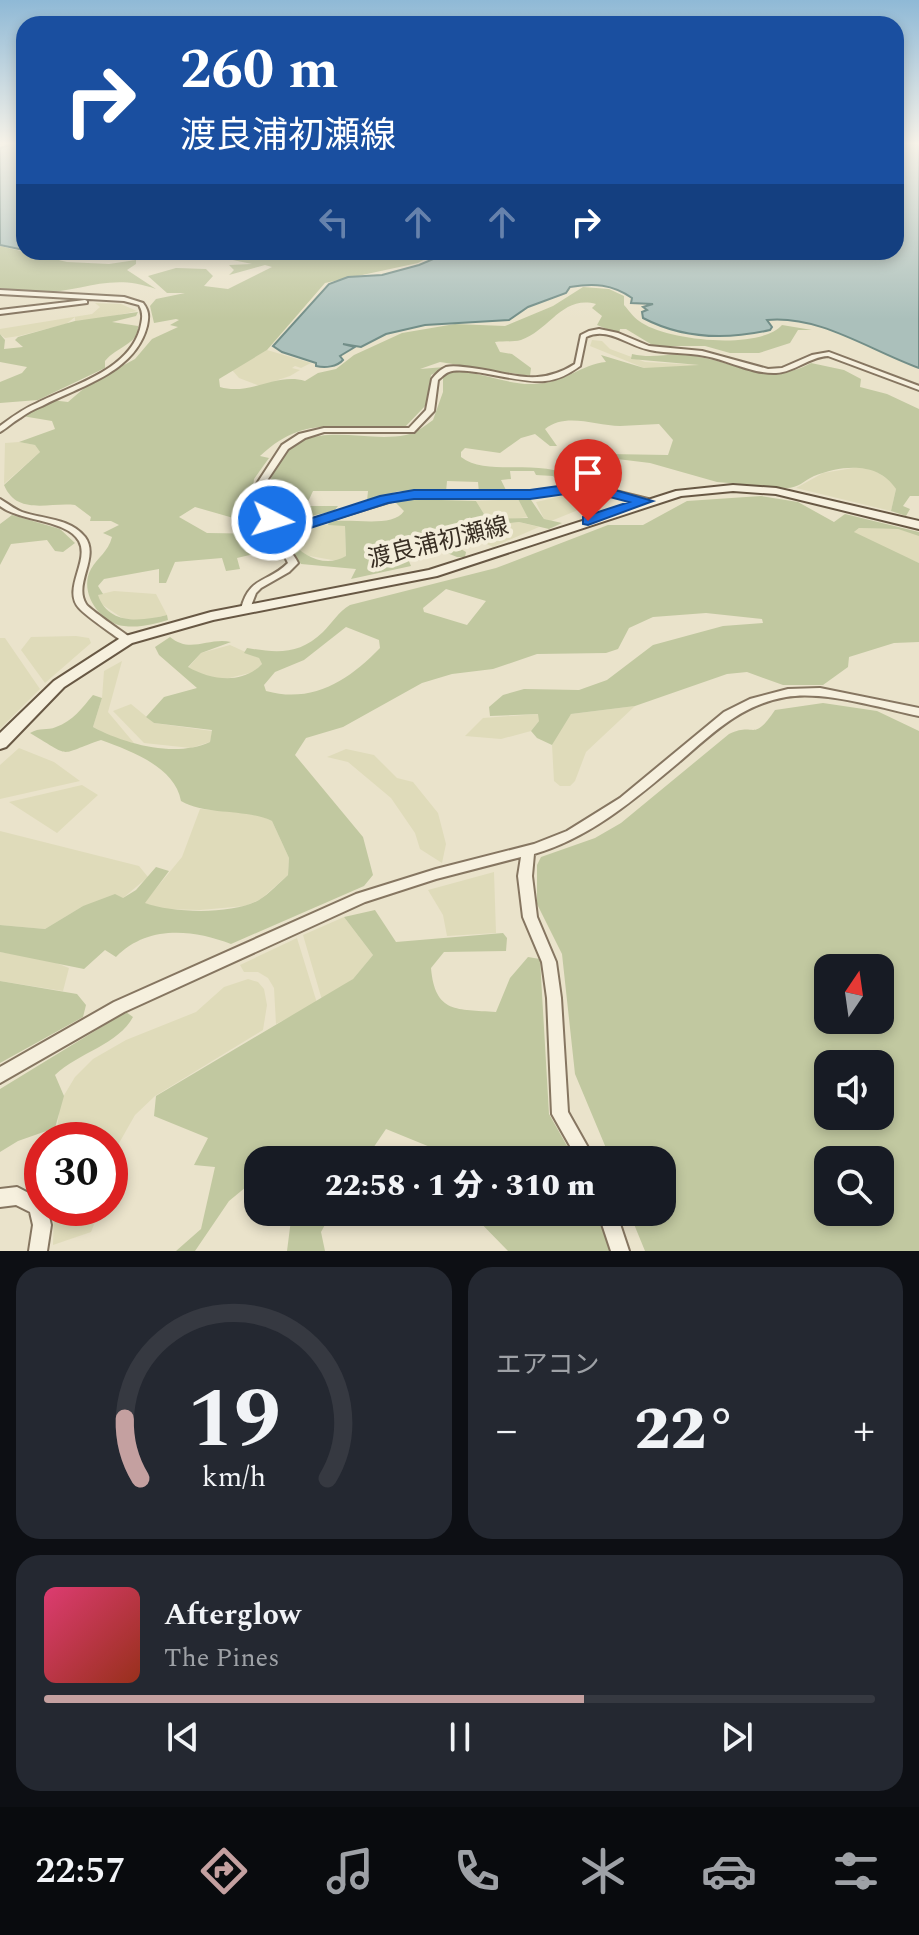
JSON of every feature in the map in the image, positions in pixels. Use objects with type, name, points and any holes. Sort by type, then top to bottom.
[{"type":"main road","name":"渡良浦初瀬線","points":[[0,743],[59,684],[127,640],[246,609],[432,573],[645,501],[699,490],[752,488],[804,497],[919,525]]},
{"type":"street","points":[[0,292],[131,301],[143,306],[146,315],[144,336],[131,354],[114,367],[24,410],[0,430]]},
{"type":"street","points":[[0,312],[95,300],[131,301]]},
{"type":"street","points":[[645,501],[587,486],[530,495],[414,495],[386,499],[304,525],[285,525],[264,513],[259,495],[271,463],[296,439],[334,429],[392,433],[416,428],[430,411],[435,379],[448,369],[536,381],[556,378],[578,365],[583,336],[591,331],[611,333],[649,348],[707,354],[773,371],[787,370],[816,354],[829,354],[919,388]]},
{"type":"street","points":[[0,502],[19,514],[68,528],[82,539],[87,553],[77,587],[81,605],[127,640]]},
{"type":"street","points":[[246,609],[248,594],[254,587],[279,577],[293,563],[278,542],[280,530],[285,525]]},
{"type":"street","points":[[0,1075],[119,1007],[361,898],[436,874],[528,851],[571,834],[602,817],[728,715],[754,702],[788,693],[820,692],[919,712]]},
{"type":"street","points":[[528,851],[525,876],[530,917],[549,962],[554,998],[560,1114],[579,1146]]},
{"type":"street","points":[[0,1198],[17,1196],[38,1207],[42,1225],[38,1251]]},
{"type":"street","points":[[612,1226],[620,1251]]},
{"type":"shaded area","points":[[95,303],[121,304],[137,311],[99,319],[75,321],[75,317],[66,324],[19,336],[5,338],[0,334],[0,329],[92,314],[100,307]]},
{"type":"shaded area","points":[[592,340],[602,341],[610,349],[645,362],[699,365],[681,369],[644,368],[590,346]]},
{"type":"shaded area","points":[[267,350],[311,363],[301,368],[295,366],[292,368],[300,370],[260,386],[239,378],[232,370]]},
{"type":"shaded area","points":[[5,443],[35,445],[40,452],[4,484]]},
{"type":"shaded area","points":[[859,467],[874,470],[892,482],[896,489],[891,511],[796,488],[823,473]]},
{"type":"shaded area","points":[[576,493],[591,497],[588,506],[551,521],[544,519],[536,502]]},
{"type":"shaded area","points":[[518,499],[528,517],[496,521],[487,519],[476,501]]},
{"type":"shaded area","points":[[519,522],[539,527],[493,547],[455,529]]},
{"type":"shaded area","points":[[321,525],[345,525],[346,557],[338,561],[304,555],[290,539],[293,531]]},
{"type":"shaded area","points":[[859,528],[898,529],[919,535],[919,563],[859,537],[854,532]]},
{"type":"shaded area","points":[[114,591],[156,594],[167,615],[142,621],[122,618],[100,603],[97,595]]},
{"type":"shaded area","points":[[31,637],[89,638],[91,643],[45,683],[21,650]]},
{"type":"shaded area","points":[[0,638],[5,638],[40,689],[0,729]]},
{"type":"shaded area","points":[[230,645],[259,658],[262,664],[254,672],[225,679],[211,678],[188,668],[201,653]]},
{"type":"shaded area","points":[[122,661],[108,712],[134,743],[123,742],[93,727],[102,698],[104,671]]},
{"type":"shaded area","points":[[131,704],[154,723],[212,731],[210,742],[191,748],[144,743],[113,711]]},
{"type":"shaded area","points":[[635,706],[586,752],[570,786],[560,786],[554,781],[552,745],[571,714]]},
{"type":"shaded area","points":[[539,714],[539,721],[531,731],[501,739],[465,736],[483,718]]},
{"type":"shaded area","points":[[19,748],[54,762],[80,781],[0,799],[0,765]]},
{"type":"shaded area","points":[[346,749],[374,755],[397,778],[413,782],[438,813],[446,844],[442,863],[420,849],[415,833],[391,798],[348,762],[327,757]]},
{"type":"shaded area","points":[[82,785],[98,795],[57,833],[9,802]]},
{"type":"shaded area","points":[[200,809],[255,813],[272,821],[289,858],[288,875],[261,899],[245,906],[162,909],[144,903],[182,857]]},
{"type":"shaded area","points":[[0,831],[139,866],[148,877],[123,898],[83,906],[45,929],[0,925]]},
{"type":"shaded area","points":[[494,872],[496,933],[447,936],[443,915],[428,890]]},
{"type":"shaded area","points":[[344,917],[373,955],[353,979],[322,1000],[303,935]]},
{"type":"shaded area","points":[[297,938],[317,1003],[276,1024],[274,988],[268,978],[258,972],[244,972],[240,965]]},
{"type":"shaded area","points":[[0,952],[46,959],[69,968],[63,991],[0,981]]},
{"type":"shaded area","points":[[248,979],[258,982],[264,989],[267,1005],[263,1030],[155,1096],[135,1115],[128,1127],[128,1122],[58,1122],[60,1102],[75,1077],[93,1059],[126,1040],[196,1012],[224,987]]},
{"type":"shaded area","points":[[54,1226],[93,1226],[91,1232],[53,1245]]},
{"type":"green space","points":[[0,246],[16,250],[16,260],[109,264],[136,260],[136,264],[127,270],[156,289],[124,282],[38,293],[0,288]]},
{"type":"green space","points":[[233,260],[423,260],[325,283],[267,350],[219,379],[220,387],[242,389],[284,379],[305,381],[318,373],[336,369],[354,355],[402,333],[455,324],[505,326],[553,306],[583,287],[609,289],[624,296],[624,305],[642,323],[693,338],[755,338],[771,333],[782,325],[812,330],[798,330],[790,343],[759,353],[730,353],[705,346],[654,346],[626,329],[620,329],[619,334],[597,325],[602,316],[592,308],[596,304],[574,304],[521,340],[495,342],[500,352],[512,354],[531,368],[530,376],[440,362],[420,369],[445,367],[431,375],[426,405],[405,427],[312,428],[278,442],[260,456],[269,458],[254,479],[251,503],[272,524],[268,528],[195,507],[179,517],[207,533],[271,534],[271,550],[237,558],[240,569],[226,571],[222,558],[175,562],[166,583],[159,583],[159,569],[104,579],[98,586],[103,594],[98,595],[110,612],[127,619],[167,615],[168,620],[136,626],[115,624],[100,613],[87,587],[91,569],[112,537],[103,533],[119,525],[111,521],[90,521],[91,517],[75,505],[25,504],[10,495],[4,485],[40,452],[35,445],[19,442],[55,429],[52,421],[22,416],[51,400],[68,402],[89,384],[135,359],[152,339],[178,327],[170,325],[179,320],[176,319],[154,323],[150,306],[156,299],[185,293],[167,293],[148,276],[176,268],[206,269],[213,276],[204,286],[228,289],[272,267],[265,265],[229,275],[234,270],[229,265],[252,264]]},
{"type":"green space","points":[[138,312],[136,316],[112,322],[138,326],[135,337],[105,361],[105,368],[38,400],[0,403],[0,382],[22,373],[27,367],[0,362],[0,334],[5,340],[4,349],[23,347],[15,340],[18,337],[75,321]]},
{"type":"green space","points":[[632,354],[688,355],[766,372],[782,372],[811,363],[844,370],[861,379],[860,387],[887,394],[919,409],[919,496],[910,496],[903,506],[910,509],[906,516],[891,511],[896,489],[880,474],[859,468],[825,472],[790,488],[717,482],[650,463],[609,458],[608,454],[668,455],[673,440],[659,424],[620,426],[562,421],[545,429],[557,446],[550,446],[535,434],[521,438],[500,453],[465,448],[461,457],[485,466],[531,467],[563,472],[578,479],[576,485],[563,487],[553,476],[536,475],[534,471],[510,471],[511,479],[501,480],[507,492],[479,493],[478,482],[447,481],[446,492],[399,491],[367,501],[368,491],[313,491],[306,506],[338,506],[334,511],[287,521],[266,499],[278,464],[290,449],[304,440],[336,435],[389,437],[413,433],[424,427],[433,420],[443,392],[443,377],[450,372],[530,384],[552,381],[606,362],[601,355],[644,368],[699,365],[631,359]]},
{"type":"green space","points":[[761,496],[798,502],[834,522],[845,514],[919,532],[919,536],[898,529],[859,528],[854,532],[919,563],[919,642],[894,643],[849,657],[848,667],[823,685],[783,685],[747,672],[727,674],[635,706],[571,714],[552,745],[537,738],[531,731],[539,721],[538,714],[490,716],[489,707],[503,695],[524,689],[579,690],[607,680],[653,645],[723,626],[763,623],[762,619],[706,613],[653,617],[629,628],[618,649],[606,653],[537,654],[493,669],[452,674],[422,683],[343,727],[306,738],[295,755],[363,837],[373,875],[364,886],[231,944],[186,933],[156,935],[142,939],[116,957],[105,950],[84,969],[0,952],[0,925],[45,929],[83,906],[115,894],[123,898],[136,890],[156,867],[169,871],[145,903],[186,910],[219,910],[248,905],[263,898],[288,875],[289,858],[272,821],[249,814],[191,806],[181,801],[177,789],[161,770],[138,755],[101,740],[65,752],[30,733],[67,721],[93,695],[102,698],[93,727],[106,733],[166,749],[196,747],[210,742],[212,730],[154,723],[146,717],[164,697],[197,688],[159,655],[155,647],[170,637],[192,645],[231,642],[201,653],[188,667],[206,675],[236,678],[262,664],[259,658],[244,653],[247,648],[278,651],[305,645],[350,605],[496,568],[608,525],[643,525],[687,501]],"holes":[[[446,589],[486,601],[467,625],[424,612],[423,608]],[[346,627],[379,640],[380,648],[343,679],[315,692],[283,694],[266,691],[264,685],[275,672],[304,660]]]},
{"type":"green space","points":[[529,497],[544,519],[562,523],[549,529],[519,522],[446,530],[440,536],[466,552],[465,557],[432,547],[406,554],[411,566],[351,579],[356,569],[301,564],[283,541],[281,532],[293,531],[290,540],[308,556],[331,561],[346,556],[345,526],[328,525],[329,522],[390,520],[404,511],[395,502],[407,499],[476,501],[487,519],[528,518],[518,499]]},
{"type":"green space","points":[[12,515],[60,529],[75,543],[63,552],[55,551],[47,540],[11,544],[0,565],[0,524]]},
{"type":"green space","points":[[823,703],[877,711],[919,731],[919,1251],[645,1251],[635,1226],[676,1226],[676,1146],[605,1146],[575,1074],[562,954],[537,904],[537,865],[541,857],[595,838],[621,823],[729,734],[757,729],[775,710]]},
{"type":"green space","points":[[375,910],[396,942],[503,933],[507,938],[506,951],[444,952],[431,968],[437,994],[450,1006],[459,1009],[496,1012],[510,978],[528,957],[540,959],[549,1114],[567,1146],[428,1146],[386,1129],[374,1146],[244,1146],[244,1189],[229,1201],[195,1251],[176,1251],[201,1229],[215,1167],[194,1165],[208,1138],[154,1116],[156,1096],[353,979],[373,955],[344,917]]},
{"type":"green space","points":[[0,981],[77,994],[86,1005],[83,1017],[0,1063]]},
{"type":"green space","points":[[126,1012],[133,1017],[118,1034],[55,1075],[64,1096],[57,1122],[24,1122],[24,1139],[0,1152],[0,1089]]},
{"type":"green space","points":[[290,1226],[324,1226],[321,1232],[325,1251],[287,1251]]},
{"type":"green space","points":[[484,1226],[602,1226],[610,1251],[508,1251]]},
{"type":"water","points":[[0,202],[16,202],[16,248],[0,245]]},
{"type":"water","points":[[904,202],[919,202],[919,368],[825,328],[787,320],[767,320],[772,327],[770,330],[737,335],[689,334],[643,318],[642,312],[647,310],[643,307],[653,304],[631,303],[632,298],[625,293],[595,285],[570,287],[566,293],[528,307],[509,320],[425,325],[386,334],[361,347],[343,344],[355,347],[340,356],[343,360],[331,366],[316,366],[316,363],[273,346],[329,284],[348,277],[382,275],[431,260],[904,260]]},
{"type":"route","points":[[272,520],[285,525],[304,525],[386,499],[425,494],[483,497],[530,495],[587,486],[645,501],[588,521]]}]
